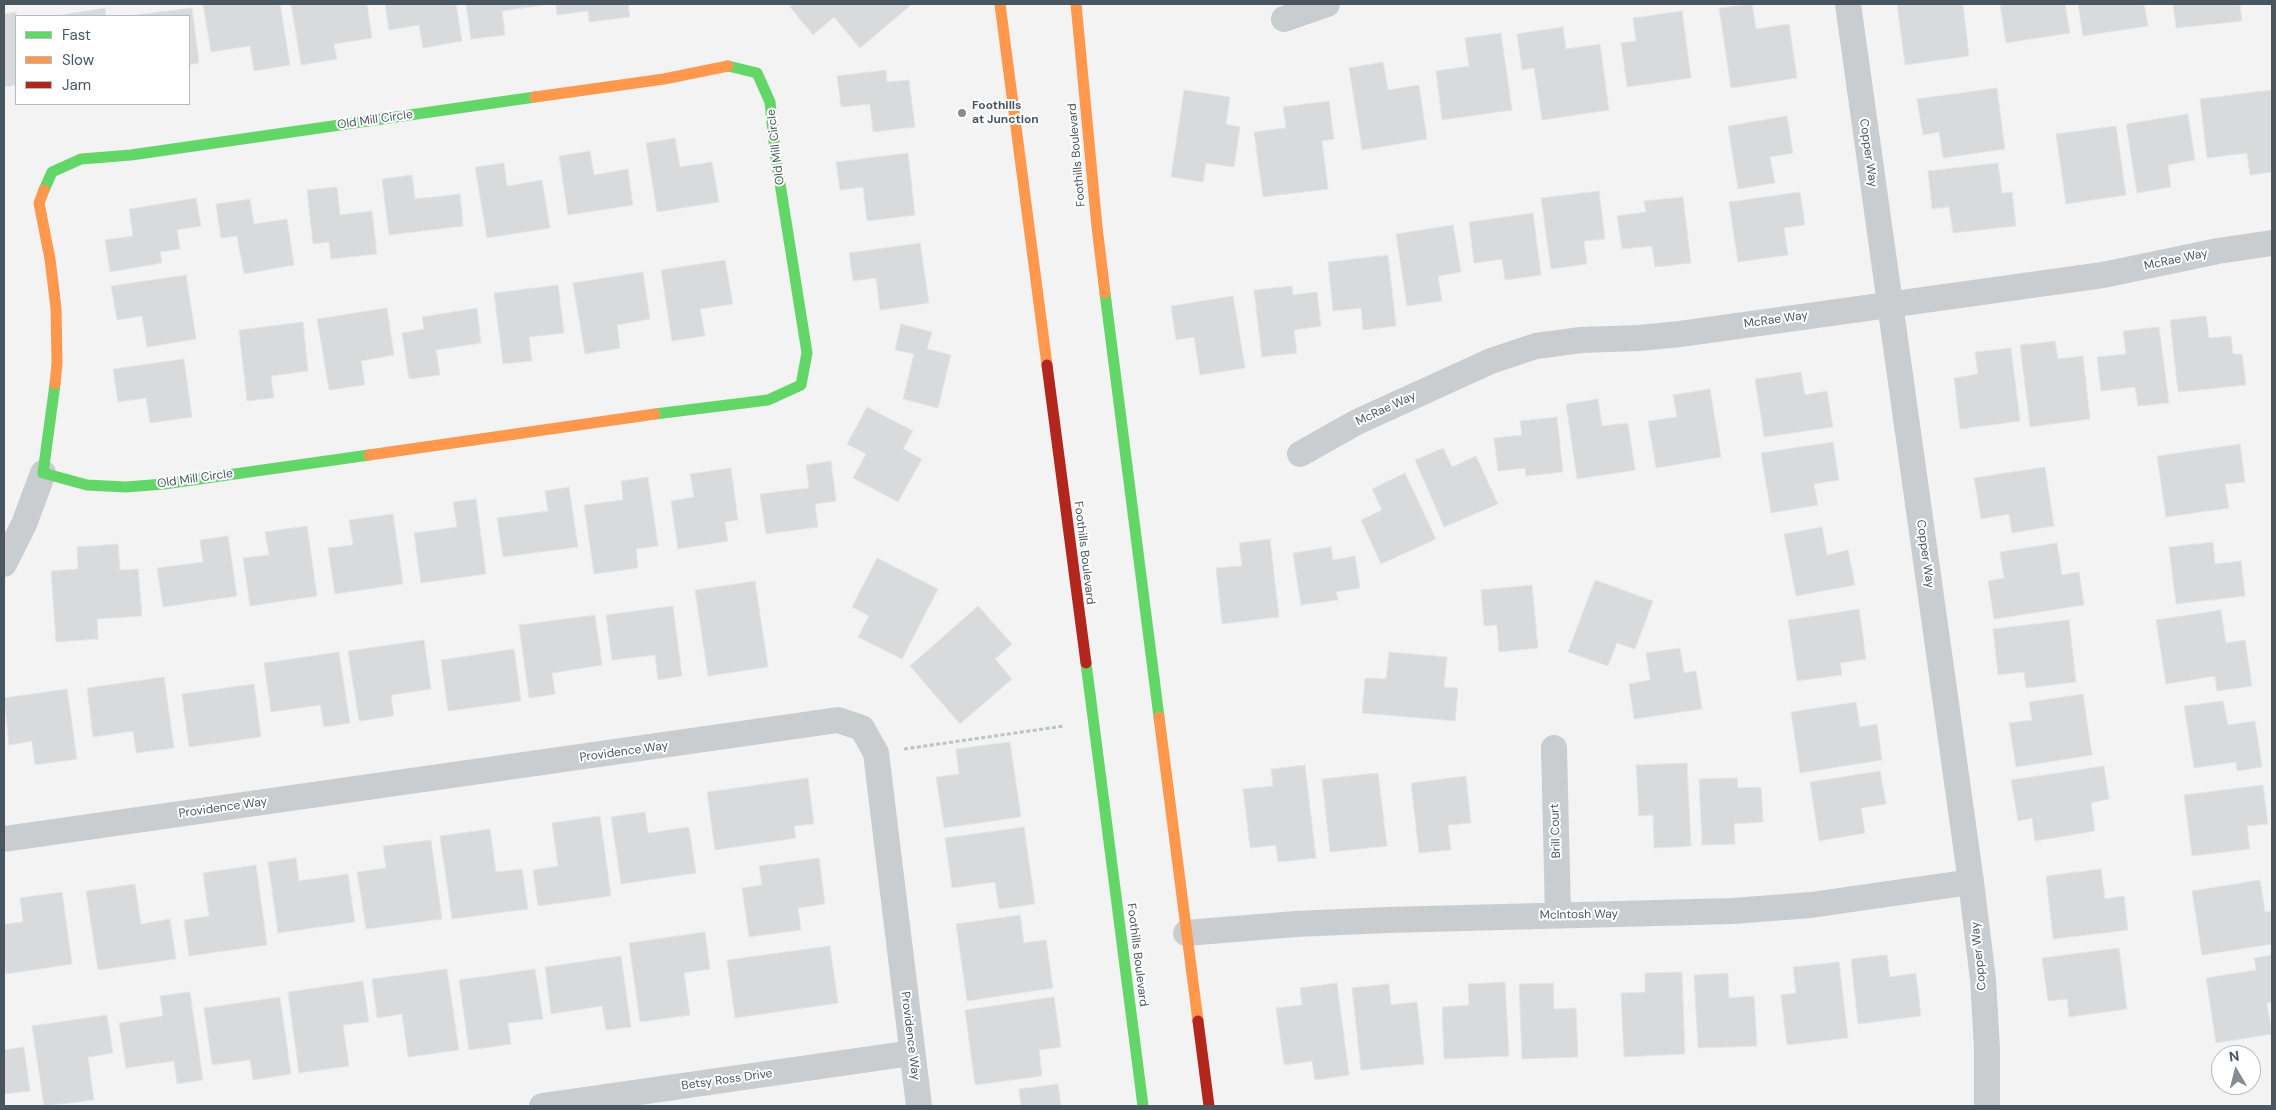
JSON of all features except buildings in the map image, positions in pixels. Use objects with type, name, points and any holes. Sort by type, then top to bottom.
[{"type":"main road","name":"Foothills Boulevard","points":[[1000,4],[1091,722],[1142,1106]]},
{"type":"main road","name":"Foothills Boulevard","points":[[1076,4],[1098,227],[1209,1106]]},
{"type":"main road","name":"Old Mill Circle","points":[[728,66],[757,73],[770,102],[775,152],[795,291],[807,353],[801,385],[768,400],[716,405],[164,484],[126,487],[87,485],[43,473],[52,418],[57,363],[56,308],[50,258],[39,203],[52,172],[81,159],[131,155],[664,79],[728,66]]},
{"type":"street","points":[[1284,19],[1327,4]]},
{"type":"street","name":"Copper Way","points":[[1848,4],[1971,882],[1983,979],[1987,1049],[1987,1106]]},
{"type":"street","name":"McRae Way","points":[[1300,454],[1357,422],[1491,361],[1536,346],[1581,340],[1639,338],[1680,334],[2103,274],[2218,251],[2272,243]]},
{"type":"street","name":"Old Mill Circle","points":[[4,564],[24,524],[43,473]]},
{"type":"street","name":"Providence Way","points":[[4,839],[838,720],[862,728],[876,753],[919,1106]]},
{"type":"street","name":"Brill Court","points":[[1554,748],[1558,915]]},
{"type":"street","name":"McIntosh Way","points":[[1186,933],[1305,924],[1558,915],[1733,912],[1811,905],[1971,882]]},
{"type":"street","name":"Betsy Ross Drive","points":[[542,1106],[912,1053]]},
{"type":"path","points":[[876,753],[1091,722]]},
{"type":"traffic: fast","points":[[655,414],[768,400],[801,385],[807,353],[775,152],[770,102],[757,73],[728,66]]},
{"type":"traffic: fast","points":[[44,190],[52,172],[81,159],[131,155],[535,97]]},
{"type":"traffic: fast","points":[[1105,293],[1159,717]]},
{"type":"traffic: fast","points":[[55,384],[43,473],[87,485],[126,487],[164,484],[369,455]]},
{"type":"traffic: fast","points":[[1086,663],[1143,1106]]},
{"type":"traffic: slow","points":[[1000,4],[1047,365]]},
{"type":"traffic: slow","points":[[1076,4],[1105,293]]},
{"type":"traffic: slow","points":[[535,97],[664,79],[728,66]]},
{"type":"traffic: slow","points":[[44,190],[39,203],[50,259],[56,308],[57,363],[55,384]]},
{"type":"traffic: slow","points":[[369,455],[655,414]]},
{"type":"traffic: slow","points":[[1159,717],[1198,1021]]},
{"type":"traffic: jam","points":[[1047,365],[1086,663]]},
{"type":"traffic: jam","points":[[1198,1021],[1209,1106]]},
{"type":"place","name":"Foothills at Junction","points":[[962,113]]}]
